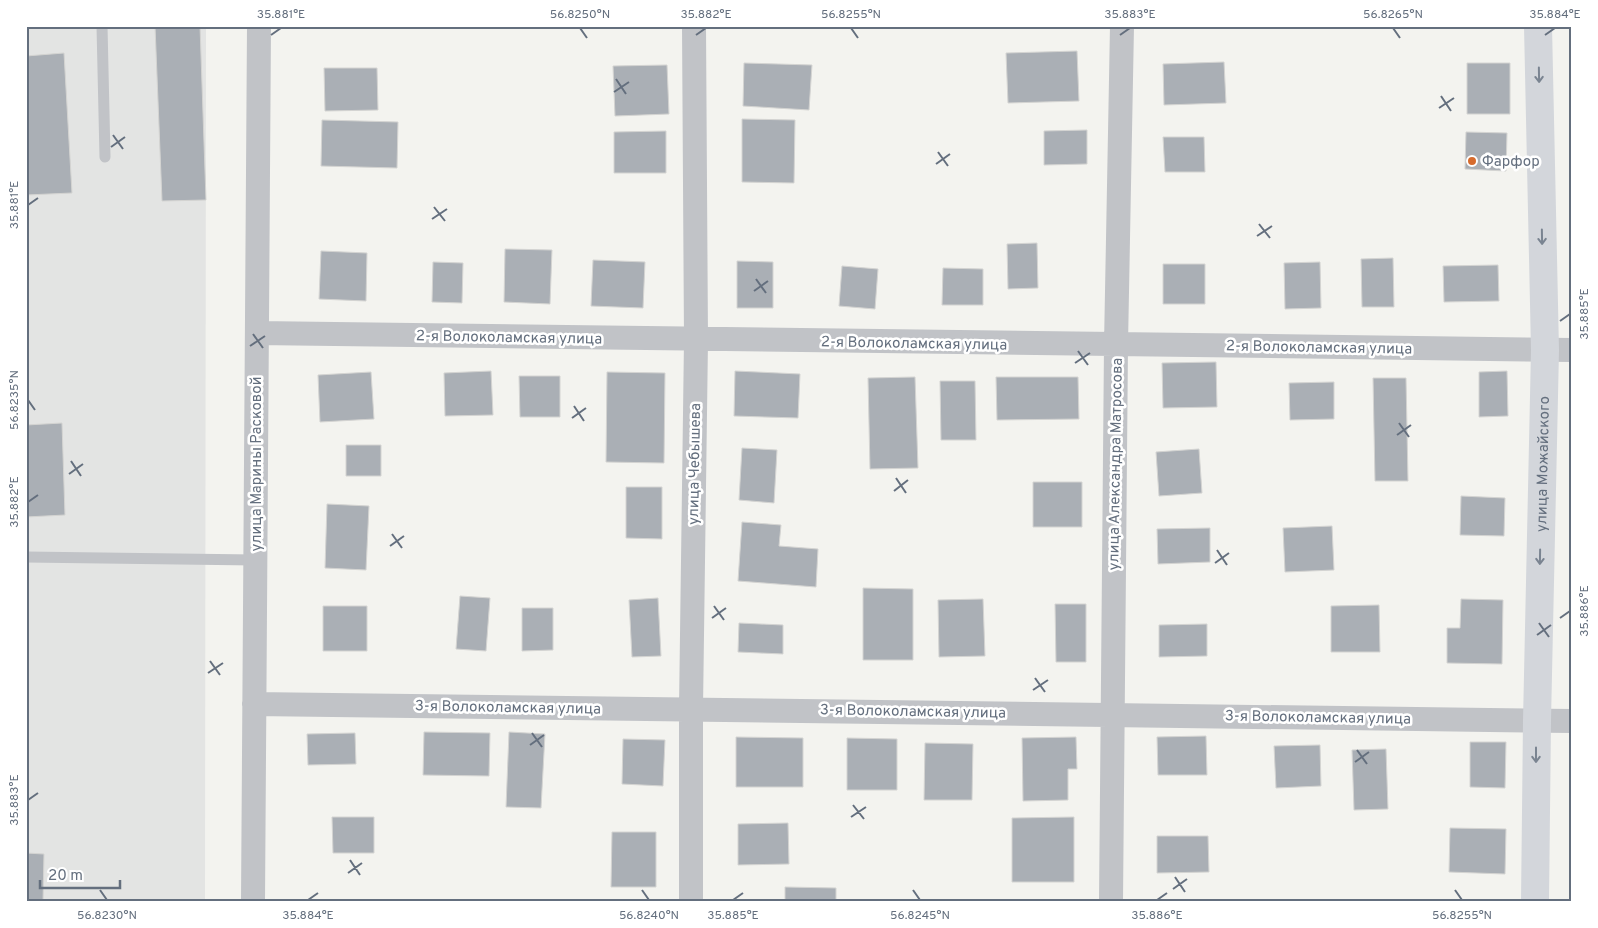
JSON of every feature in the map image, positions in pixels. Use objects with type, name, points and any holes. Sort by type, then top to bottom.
[{"type":"main road","name":"улица Можайского","points":[[1535,902],[1545,350],[1538,26]]},
{"type":"street","name":"улица Марины Расковой","points":[[253,902],[259,26]]},
{"type":"street","name":"улица Чебышева","points":[[691,902],[691,709],[696,340],[694,26]]},
{"type":"street","name":"улица Александра Матросова","points":[[1111,902],[1116,345],[1122,26]]},
{"type":"street","name":"2-я Волоколамская улица","points":[[257,333],[1572,350]]},
{"type":"street","name":"3-я Волоколамская улица","points":[[254,704],[1572,721]]},
{"type":"lane","points":[[102,26],[105,157]]},
{"type":"lane","points":[[26,557],[256,560]]},
{"type":"shaded area","points":[[26,26],[206,26],[205,902],[26,902]]},
{"type":"building","points":[[155,26],[200,26],[206,200],[162,201]]},
{"type":"building","points":[[1077,51],[1079,101],[1008,103],[1006,53]]},
{"type":"building","points":[[64,53],[72,193],[26,195],[26,56]]},
{"type":"building","points":[[1224,62],[1226,103],[1164,105],[1163,64]]},
{"type":"building","points":[[744,63],[812,65],[809,110],[743,106]]},
{"type":"building","points":[[1467,63],[1510,63],[1510,114],[1467,114]]},
{"type":"building","points":[[667,65],[669,114],[615,116],[613,66]]},
{"type":"building","points":[[324,68],[377,68],[378,110],[325,111]]},
{"type":"building","points":[[742,119],[795,120],[794,183],[742,182]]},
{"type":"building","points":[[322,120],[398,122],[397,168],[321,166]]},
{"type":"building","points":[[1087,130],[1087,164],[1044,165],[1044,131]]},
{"type":"building","points":[[666,131],[666,173],[614,173],[614,132]]},
{"type":"building","points":[[1466,132],[1507,133],[1506,171],[1465,169]]},
{"type":"building","points":[[1163,137],[1204,137],[1205,172],[1165,172]]},
{"type":"building","points":[[1037,243],[1038,288],[1008,289],[1007,244]]},
{"type":"building","points":[[505,249],[552,250],[550,304],[504,302]]},
{"type":"building","points":[[321,251],[367,253],[366,301],[319,299]]},
{"type":"building","points":[[1393,258],[1394,307],[1362,307],[1361,259]]},
{"type":"building","points":[[593,260],[645,262],[643,308],[591,306]]},
{"type":"building","points":[[737,261],[773,262],[773,308],[737,308]]},
{"type":"building","points":[[433,262],[463,263],[462,303],[432,302]]},
{"type":"building","points":[[1320,262],[1321,308],[1285,309],[1284,263]]},
{"type":"building","points":[[1163,264],[1205,264],[1205,304],[1163,304]]},
{"type":"building","points":[[1498,265],[1499,301],[1444,302],[1443,266]]},
{"type":"building","points":[[842,266],[878,269],[875,309],[839,306]]},
{"type":"building","points":[[943,268],[983,269],[983,305],[942,305]]},
{"type":"building","points":[[1216,362],[1217,407],[1163,408],[1162,363]]},
{"type":"building","points":[[491,371],[493,415],[445,416],[444,373]]},
{"type":"building","points":[[735,371],[800,374],[798,418],[734,416]]},
{"type":"building","points":[[1507,371],[1508,416],[1479,417],[1479,372]]},
{"type":"building","points":[[371,372],[374,419],[320,422],[318,375]]},
{"type":"building","points":[[607,372],[665,373],[664,463],[606,462]]},
{"type":"building","points":[[519,376],[560,376],[560,417],[520,417]]},
{"type":"building","points":[[915,377],[918,468],[870,469],[868,378]]},
{"type":"building","points":[[996,377],[1078,377],[1079,419],[997,420]]},
{"type":"building","points":[[1373,378],[1406,378],[1408,481],[1375,481]]},
{"type":"building","points":[[940,381],[975,381],[976,440],[941,440]]},
{"type":"building","points":[[1334,382],[1334,419],[1290,420],[1289,383]]},
{"type":"building","points":[[62,423],[65,515],[26,517],[26,425]]},
{"type":"building","points":[[346,445],[381,445],[381,476],[346,476]]},
{"type":"building","points":[[742,448],[777,450],[774,503],[739,500]]},
{"type":"building","points":[[1199,449],[1202,493],[1159,496],[1156,452]]},
{"type":"building","points":[[1033,482],[1082,482],[1082,527],[1033,527]]},
{"type":"building","points":[[626,487],[662,487],[662,539],[626,538]]},
{"type":"building","points":[[1461,496],[1505,498],[1504,536],[1460,535]]},
{"type":"building","points":[[327,504],[369,506],[366,570],[325,568]]},
{"type":"building","points":[[742,522],[781,525],[779,546],[818,549],[816,587],[738,581]]},
{"type":"building","points":[[1332,526],[1334,570],[1285,572],[1283,528]]},
{"type":"building","points":[[1210,528],[1210,562],[1158,564],[1157,529]]},
{"type":"building","points":[[863,588],[913,589],[913,660],[863,660]]},
{"type":"building","points":[[460,596],[490,598],[486,651],[456,649]]},
{"type":"building","points":[[658,598],[661,656],[632,657],[629,600]]},
{"type":"building","points":[[983,599],[985,656],[939,657],[938,600]]},
{"type":"building","points":[[1461,599],[1503,600],[1502,664],[1447,663],[1447,628],[1460,628]]},
{"type":"building","points":[[1055,604],[1086,604],[1086,662],[1056,662]]},
{"type":"building","points":[[1379,605],[1380,652],[1331,652],[1331,606]]},
{"type":"building","points":[[323,606],[367,606],[367,651],[323,651]]},
{"type":"building","points":[[522,608],[553,608],[553,650],[522,651]]},
{"type":"building","points":[[739,623],[783,625],[783,654],[738,652]]},
{"type":"building","points":[[1207,624],[1207,656],[1159,657],[1159,625]]},
{"type":"building","points":[[424,732],[490,733],[489,776],[423,775]]},
{"type":"building","points":[[509,732],[545,734],[541,808],[506,807]]},
{"type":"building","points":[[355,733],[356,764],[308,765],[307,734]]},
{"type":"building","points":[[1206,736],[1207,775],[1158,775],[1157,737]]},
{"type":"building","points":[[736,737],[803,738],[803,787],[736,787]]},
{"type":"building","points":[[1076,737],[1077,769],[1068,769],[1068,800],[1023,801],[1022,738]]},
{"type":"building","points":[[847,738],[897,739],[897,790],[847,790]]},
{"type":"building","points":[[623,739],[665,740],[663,786],[622,784]]},
{"type":"building","points":[[1470,742],[1506,742],[1505,788],[1470,787]]},
{"type":"building","points":[[925,743],[973,744],[972,800],[924,800]]},
{"type":"building","points":[[1320,745],[1321,786],[1276,788],[1274,746]]},
{"type":"building","points":[[1386,749],[1388,809],[1354,810],[1352,750]]},
{"type":"building","points":[[332,817],[374,817],[374,853],[333,853]]},
{"type":"building","points":[[1074,817],[1074,882],[1012,882],[1012,818]]},
{"type":"building","points":[[788,823],[789,864],[738,865],[738,824]]},
{"type":"building","points":[[1450,828],[1506,829],[1505,874],[1449,872]]},
{"type":"building","points":[[612,832],[656,832],[656,887],[611,887]]},
{"type":"building","points":[[1157,836],[1208,836],[1209,872],[1157,873]]},
{"type":"building","points":[[26,853],[44,854],[43,902],[26,902]]},
{"type":"building","points":[[785,887],[836,888],[836,902],[785,902]]},
{"type":"building","points":[[613,900],[660,900],[660,902],[613,902]]},
{"type":"place","name":"Фарфор","points":[[1472,161]]}]
